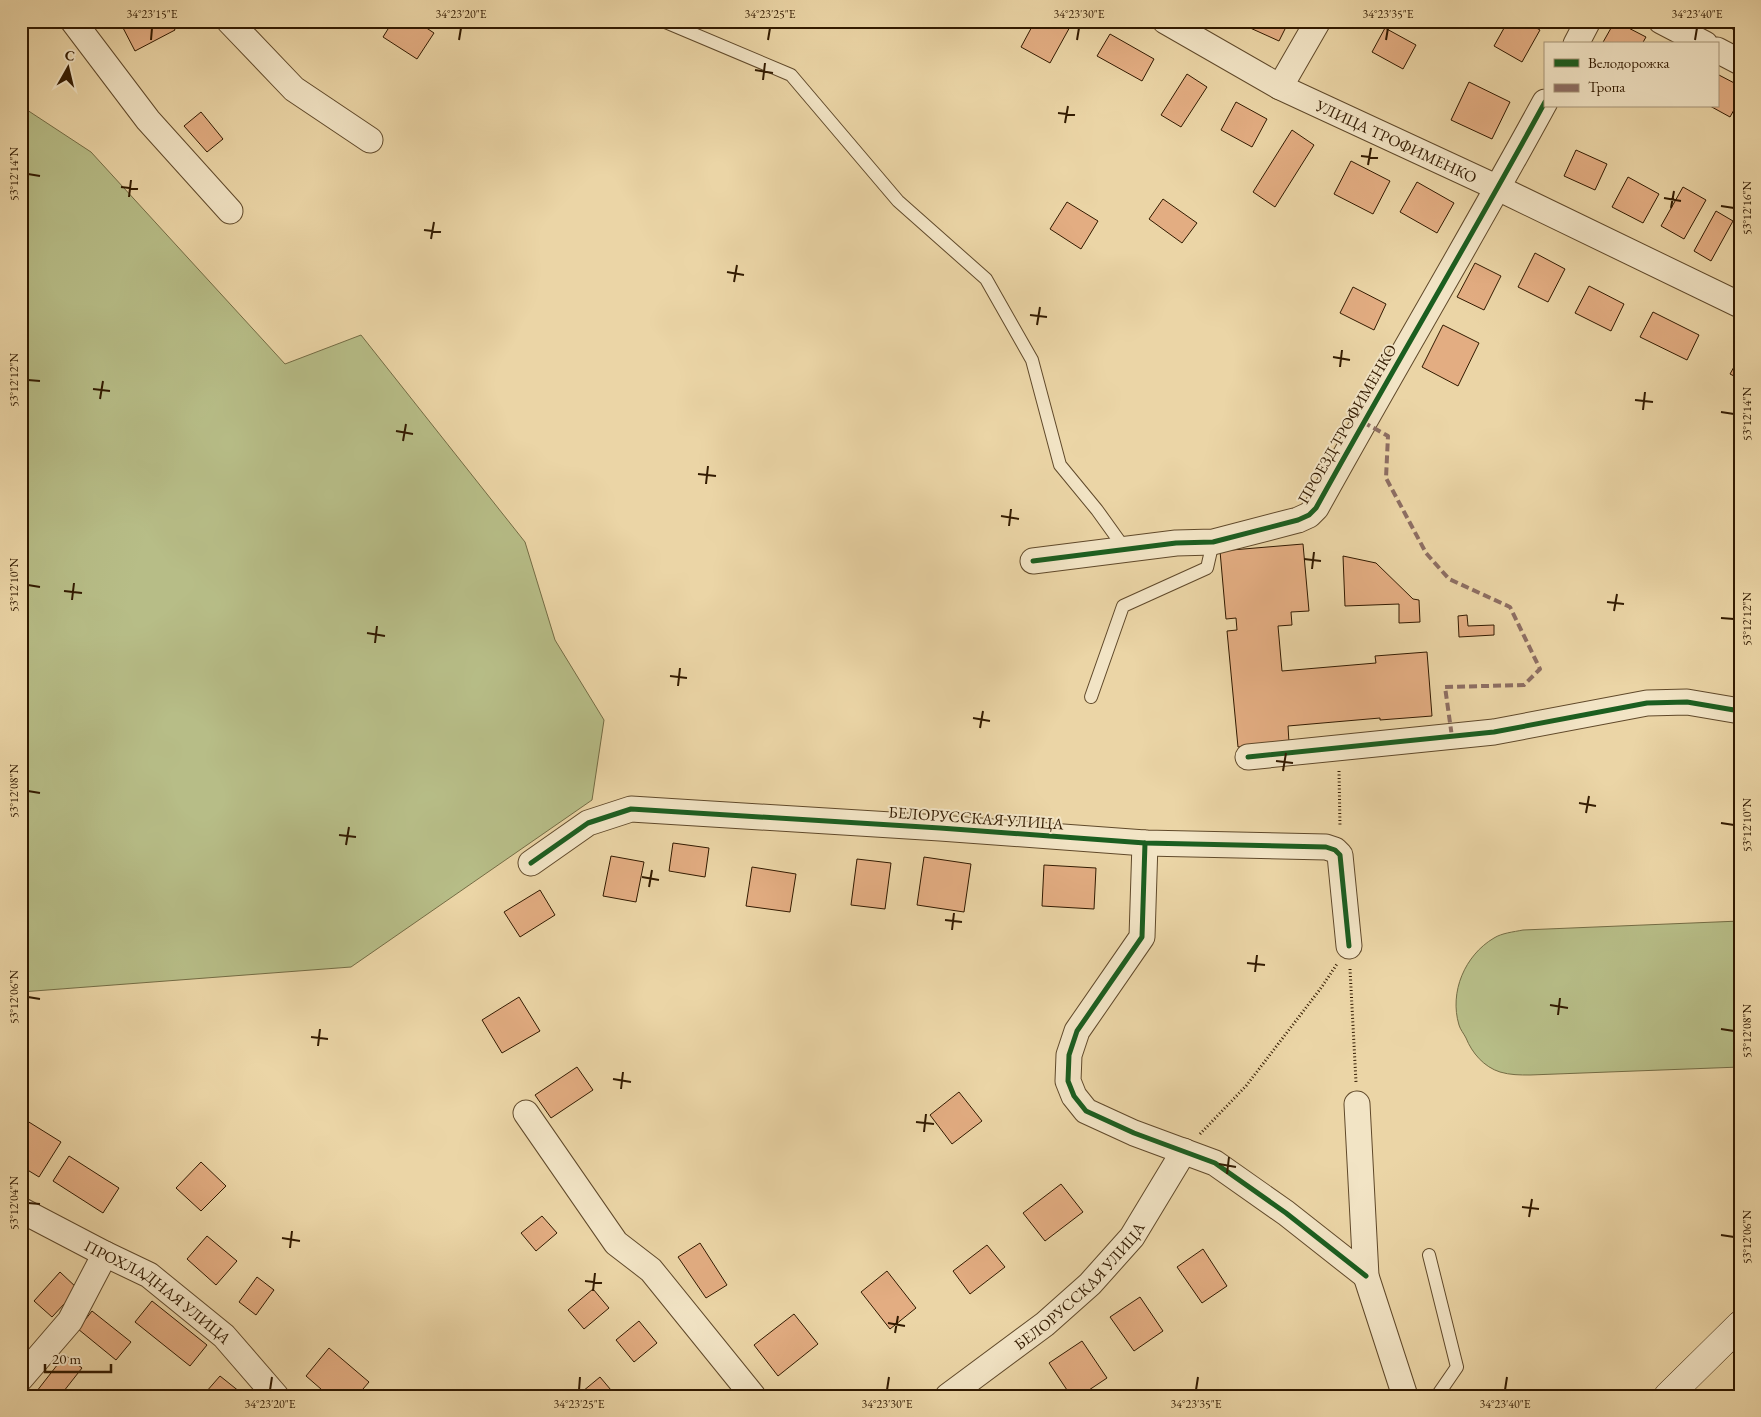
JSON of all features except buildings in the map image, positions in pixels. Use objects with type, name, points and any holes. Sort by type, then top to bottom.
[{"type":"main road","points":[[1668,1396],[1740,1325]]},
{"type":"street","points":[[73,21],[148,120],[230,211]]},
{"type":"street","points":[[229,21],[294,89],[370,140]]},
{"type":"street","name":"УЛИЦА ТРОФИМЕНКО","points":[[1165,21],[1280,86],[1498,188],[1740,305]]},
{"type":"street","points":[[1280,86],[1318,21]]},
{"type":"street","points":[[1577,42],[1588,21]]},
{"type":"street","points":[[1661,21],[1701,42]]},
{"type":"street","points":[[1718,51],[1740,62]]},
{"type":"street","name":"ПРОЕЗД ТРОФИМЕНКО","points":[[1033,561],[1176,542],[1213,542],[1298,520],[1309,515],[1316,508],[1544,104]]},
{"type":"street","points":[[1248,757],[1494,732],[1647,702],[1687,702],[1740,711]]},
{"type":"street","name":"БЕЛОРУССКАЯ УЛИЦА","points":[[531,863],[588,822],[631,809],[1145,843],[1326,847],[1335,850],[1340,855]]},
{"type":"street","points":[[1145,843],[1142,937],[1077,1031],[1070,1055],[1068,1081],[1074,1096],[1086,1111],[1134,1132],[1215,1163],[1286,1213],[1366,1276]]},
{"type":"street","points":[[1340,855],[1349,946]]},
{"type":"street","points":[[1357,1104],[1366,1276],[1405,1396]]},
{"type":"street","points":[[526,1113],[616,1243],[651,1270],[753,1396]]},
{"type":"street","name":"БЕЛОРУССКАЯ УЛИЦА","points":[[948,1396],[1045,1324],[1090,1284],[1132,1237],[1184,1151]]},
{"type":"street","name":"ПРОХЛАДНАЯ УЛИЦА","points":[[21,1210],[104,1254],[149,1275],[224,1336],[276,1396]]},
{"type":"street","points":[[21,1378],[70,1321],[104,1254]]},
{"type":"lane","points":[[663,21],[791,75],[898,202],[986,279],[1032,360],[1060,465],[1097,510],[1125,549]]},
{"type":"lane","points":[[1091,696],[1123,606],[1207,568],[1213,542]]},
{"type":"lane","points":[[1429,1255],[1458,1367],[1437,1396]]},
{"type":"path","points":[[1338,748],[1340,855]]},
{"type":"path","points":[[1184,1151],[1246,1086],[1321,988],[1349,946]]},
{"type":"path","points":[[1349,946],[1357,1104]]},
{"type":"green space","points":[[21,106],[91,152],[285,364],[361,335],[525,542],[555,640],[604,720],[592,800],[351,967],[21,992]]},
{"type":"green space","points":[[1740,921],[1740,1067],[1530,1075],[1508,1074],[1494,1070],[1479,1059],[1460,1027],[1456,1012],[1456,1000],[1462,976],[1475,954],[1484,945],[1500,935],[1523,930]]},
{"type":"marked path","points":[[1363,422],[1388,436],[1386,478],[1426,553],[1449,579],[1510,607],[1540,669],[1524,685],[1445,687],[1452,737]]},
{"type":"cycle path","points":[[1033,561],[1176,543],[1213,542],[1298,520],[1309,515],[1316,508],[1544,104]]},
{"type":"cycle path","points":[[1248,757],[1494,732],[1647,703],[1687,702],[1740,711]]},
{"type":"cycle path","points":[[531,863],[588,823],[631,809],[1145,843],[1326,847],[1335,850],[1340,855],[1349,946]]},
{"type":"cycle path","points":[[1145,843],[1142,937],[1077,1031],[1069,1055],[1068,1081],[1074,1096],[1086,1111],[1134,1133],[1215,1163],[1286,1213],[1366,1276]]}]
